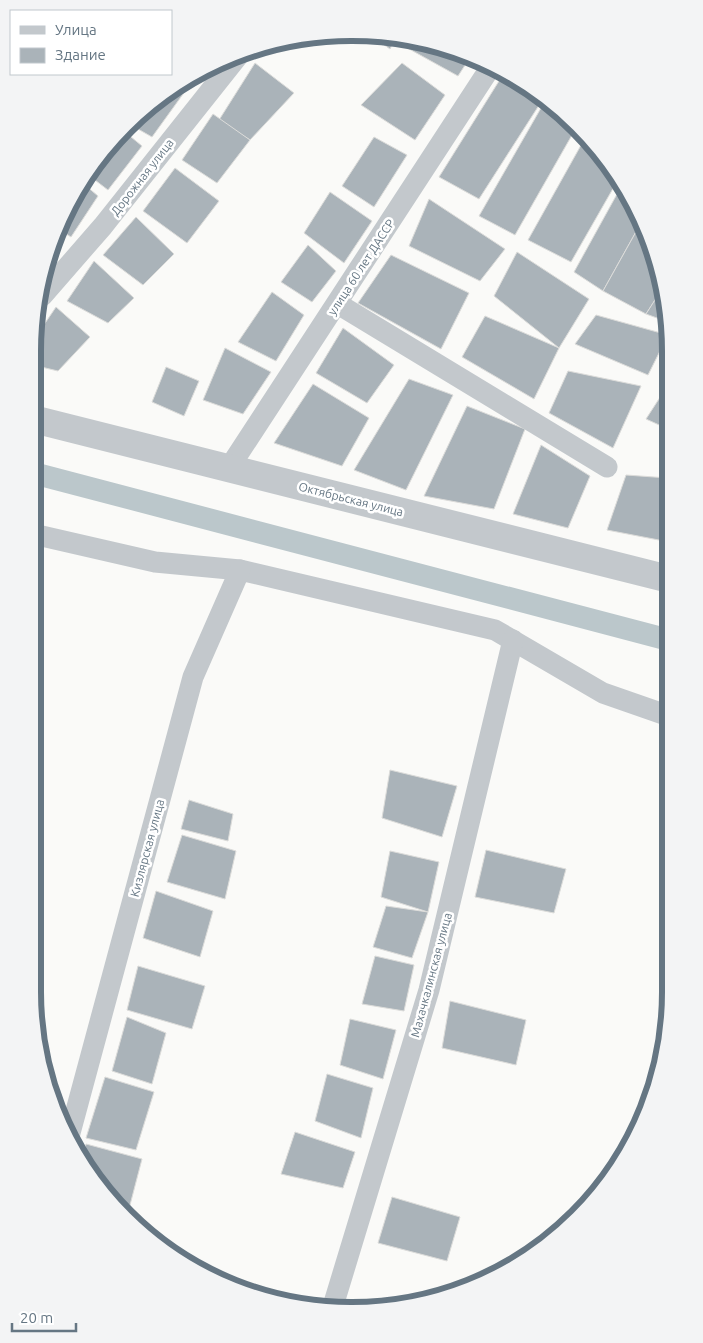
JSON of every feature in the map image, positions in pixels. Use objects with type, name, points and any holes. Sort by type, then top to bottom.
[{"type":"street","name":"Дорожная улица","points":[[47,290],[103,226],[230,66]]},
{"type":"street","name":"улица 60 лет ДАССР","points":[[229,468],[338,304],[487,72]]},
{"type":"street","points":[[338,304],[607,467]]},
{"type":"street","name":"Октябрьская улица","points":[[41,421],[662,577]]},
{"type":"street","points":[[41,536],[155,562],[240,570],[495,630],[604,693],[662,714]]},
{"type":"street","name":"Кизлярская улица","points":[[72,1126],[193,677],[240,570]]},
{"type":"street","name":"Махачкалинская улица","points":[[334,1301],[429,990],[513,640]]},
{"type":"building","points":[[382,43],[392,44],[390,49]]},
{"type":"building","points":[[403,46],[432,52],[466,64],[458,76]]},
{"type":"building","points":[[255,63],[294,93],[250,140],[219,120]]},
{"type":"building","points":[[402,63],[445,95],[415,140],[361,105]]},
{"type":"building","points":[[500,79],[539,105],[479,199],[439,177]]},
{"type":"building","points":[[187,89],[152,137],[136,128],[163,105]]},
{"type":"building","points":[[542,106],[573,134],[515,235],[479,216]]},
{"type":"building","points":[[213,114],[250,140],[217,183],[182,160]]},
{"type":"building","points":[[129,135],[142,146],[108,190],[94,179]]},
{"type":"building","points":[[374,137],[407,155],[374,207],[342,186]]},
{"type":"building","points":[[582,144],[614,187],[571,262],[528,240]]},
{"type":"building","points":[[175,168],[219,201],[187,243],[143,211]]},
{"type":"building","points":[[88,188],[98,196],[71,237],[65,233],[73,214]]},
{"type":"building","points":[[330,192],[372,221],[344,263],[304,233]]},
{"type":"building","points":[[618,193],[637,230],[603,291],[574,272]]},
{"type":"building","points":[[429,199],[505,249],[480,281],[409,246]]},
{"type":"building","points":[[136,217],[174,254],[143,285],[103,255]]},
{"type":"building","points":[[637,230],[651,271],[657,297],[646,314],[603,291]]},
{"type":"building","points":[[308,245],[336,271],[312,302],[281,282]]},
{"type":"building","points":[[517,252],[589,299],[559,348],[494,296]]},
{"type":"building","points":[[391,255],[469,293],[441,349],[358,303]]},
{"type":"building","points":[[94,261],[134,298],[108,323],[67,301]]},
{"type":"building","points":[[272,292],[304,315],[276,361],[238,342]]},
{"type":"building","points":[[657,297],[660,319],[646,314]]},
{"type":"building","points":[[56,307],[90,337],[58,371],[41,367],[42,327]]},
{"type":"building","points":[[596,315],[661,333],[662,347],[648,375],[575,344]]},
{"type":"building","points":[[485,316],[559,348],[534,399],[462,357]]},
{"type":"building","points":[[343,328],[394,365],[367,403],[316,373]]},
{"type":"building","points":[[225,348],[271,372],[243,414],[203,400]]},
{"type":"building","points":[[166,367],[199,381],[184,416],[152,402]]},
{"type":"building","points":[[568,371],[641,386],[613,448],[549,413]]},
{"type":"building","points":[[409,379],[453,395],[406,490],[354,470]]},
{"type":"building","points":[[313,384],[369,418],[342,466],[274,443]]},
{"type":"building","points":[[662,394],[662,426],[646,419]]},
{"type":"building","points":[[467,406],[525,429],[494,509],[424,496]]},
{"type":"building","points":[[541,445],[590,476],[568,528],[513,514]]},
{"type":"building","points":[[626,475],[662,478],[662,541],[607,530]]},
{"type":"building","points":[[390,770],[457,786],[442,837],[382,818]]},
{"type":"building","points":[[189,800],[233,814],[228,841],[181,829]]},
{"type":"building","points":[[182,835],[236,851],[225,899],[167,882]]},
{"type":"building","points":[[486,850],[566,869],[554,913],[475,897]]},
{"type":"building","points":[[390,851],[439,862],[428,912],[381,897]]},
{"type":"building","points":[[156,891],[213,911],[200,957],[143,938]]},
{"type":"building","points":[[386,906],[428,912],[412,958],[373,947]]},
{"type":"building","points":[[375,956],[414,965],[404,1011],[362,1004]]},
{"type":"building","points":[[138,966],[205,986],[192,1029],[127,1010]]},
{"type":"building","points":[[450,1001],[526,1020],[516,1065],[442,1048]]},
{"type":"building","points":[[127,1017],[166,1033],[152,1084],[112,1071]]},
{"type":"building","points":[[350,1019],[396,1030],[383,1079],[340,1065]]},
{"type":"building","points":[[327,1074],[373,1088],[361,1138],[315,1121]]},
{"type":"building","points":[[105,1077],[154,1092],[136,1150],[86,1138]]},
{"type":"building","points":[[295,1132],[355,1152],[343,1188],[281,1174]]},
{"type":"building","points":[[86,1144],[142,1159],[130,1205],[125,1204],[118,1196],[85,1150]]},
{"type":"building","points":[[392,1197],[460,1217],[447,1261],[378,1243]]},
{"type":"waterway","points":[[41,475],[662,638]]}]
